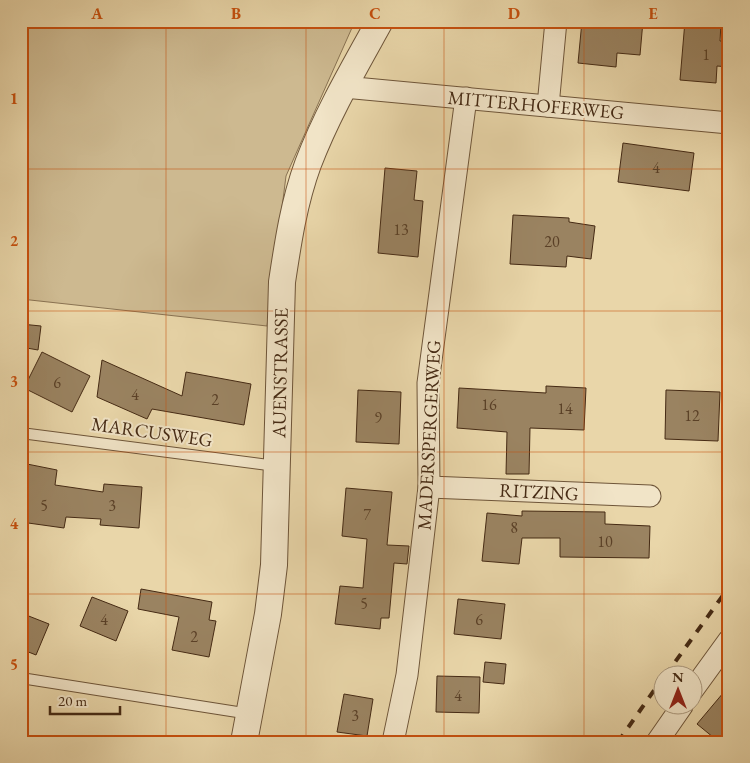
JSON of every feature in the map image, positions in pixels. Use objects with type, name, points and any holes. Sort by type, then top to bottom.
[{"type":"street","name":"AUENSTRASSE","points":[[244,742],[268,614],[274,565],[282,282],[288,236],[308,165],[323,128],[380,21]]},
{"type":"street","points":[[548,106],[556,21]]},
{"type":"street","name":"MITTERHOFERWEG","points":[[344,87],[729,123]]},
{"type":"street","name":"MADERSPERGERWEG","points":[[393,742],[407,675],[429,487],[428,383],[466,98]]},
{"type":"street","name":"RITZING","points":[[429,487],[650,496]]},
{"type":"street","points":[[702,679],[726,650]]},
{"type":"street","points":[[657,742],[675,716]]},
{"type":"lane","name":"MARCUSWEG","points":[[21,433],[278,467]]},
{"type":"lane","points":[[21,678],[250,714]]},
{"type":"shaded area","points":[[21,21],[355,21],[286,176],[267,326],[21,299]]},
{"type":"building","points":[[582,21],[643,21],[640,55],[617,53],[616,67],[578,63]]},
{"type":"building","points":[[685,21],[721,23],[720,41],[729,41],[729,67],[717,66],[716,83],[680,80]]},
{"type":"building","points":[[623,143],[694,153],[689,191],[618,182]]},
{"type":"building","points":[[385,168],[417,171],[414,200],[423,201],[418,257],[378,253]]},
{"type":"building","points":[[513,215],[569,218],[569,222],[595,226],[591,259],[567,256],[566,267],[510,264]]},
{"type":"building","points":[[21,324],[41,326],[38,350],[21,347]]},
{"type":"building","points":[[42,352],[90,376],[72,412],[24,388]]},
{"type":"building","points":[[102,360],[182,396],[186,372],[251,384],[244,425],[152,409],[147,419],[97,397]]},
{"type":"building","points":[[546,386],[586,388],[584,430],[530,428],[529,474],[506,474],[507,432],[457,428],[459,388],[546,393]]},
{"type":"building","points":[[358,390],[401,392],[399,444],[356,442]]},
{"type":"building","points":[[666,390],[720,392],[718,441],[665,439]]},
{"type":"building","points":[[27,464],[57,470],[55,485],[103,492],[104,484],[142,487],[139,528],[100,525],[101,519],[66,517],[64,528],[21,522],[21,481],[23,481]]},
{"type":"building","points":[[346,488],[392,492],[387,545],[409,546],[407,564],[394,563],[389,618],[381,618],[380,629],[335,624],[340,586],[363,588],[367,539],[342,536]]},
{"type":"building","points":[[522,511],[605,512],[605,524],[650,526],[649,558],[560,557],[560,538],[522,538],[519,564],[482,561],[487,513],[522,516]]},
{"type":"building","points":[[141,589],[212,602],[209,620],[216,621],[209,657],[172,650],[179,617],[138,609]]},
{"type":"building","points":[[92,597],[128,611],[116,641],[80,626]]},
{"type":"building","points":[[458,599],[505,604],[501,639],[454,634]]},
{"type":"building","points":[[21,613],[49,624],[36,655],[21,649]]},
{"type":"building","points":[[485,662],[506,664],[504,684],[483,682]]},
{"type":"building","points":[[437,676],[480,677],[479,713],[436,712]]},
{"type":"building","points":[[729,686],[729,742],[719,742],[697,724]]},
{"type":"building","points":[[344,694],[373,699],[367,736],[337,732]]},
{"type":"railway","points":[[672,666],[729,587]]},
{"type":"railway","points":[[618,742],[652,693]]}]
